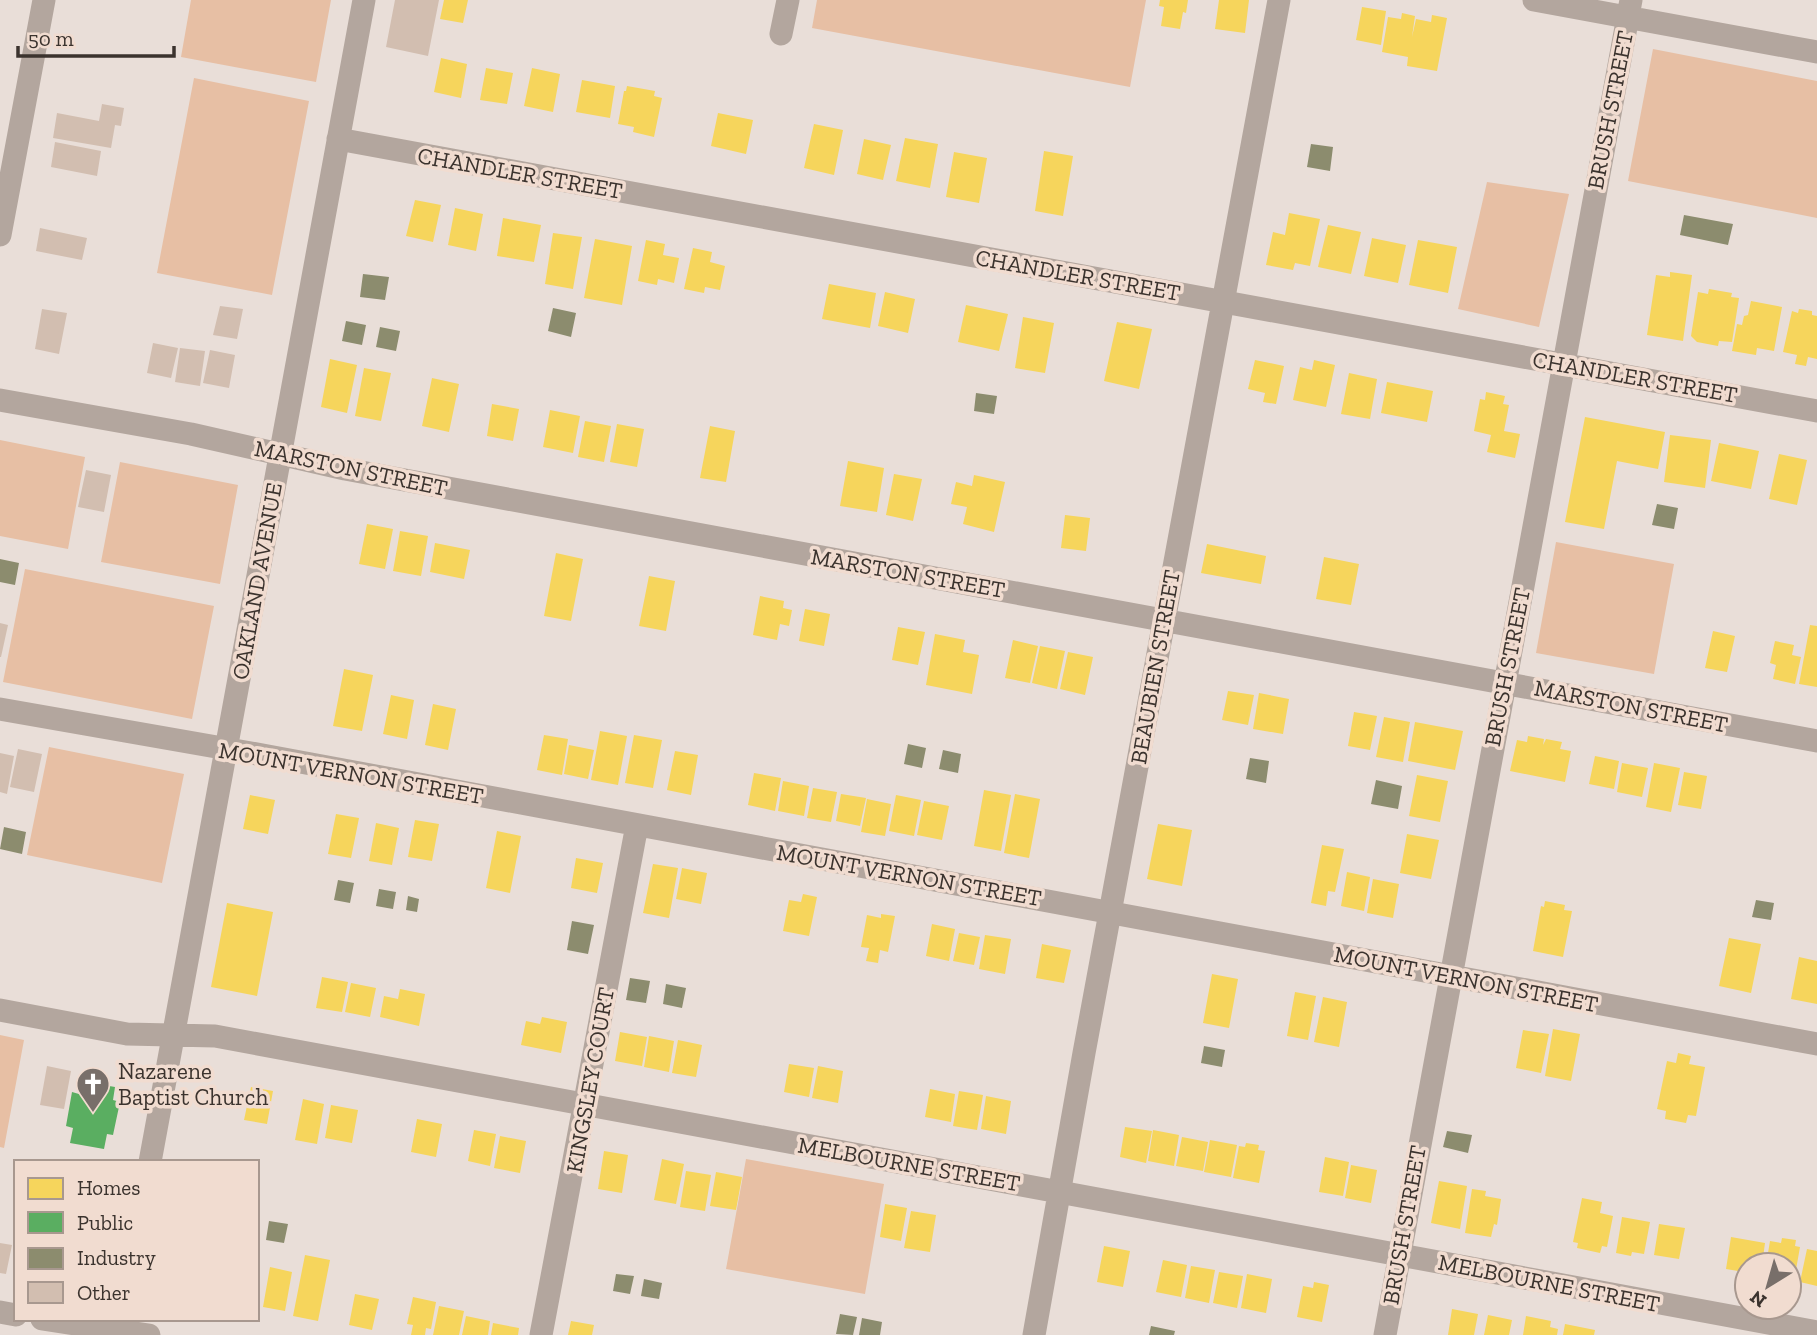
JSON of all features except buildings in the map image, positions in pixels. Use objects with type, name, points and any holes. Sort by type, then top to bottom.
[{"type":"street","points":[[0,235],[44,0]]},
{"type":"street","name":"OAKLAND AVENUE","points":[[150,1160],[364,0]]},
{"type":"street","points":[[780,34],[788,0]]},
{"type":"street","name":"BEAUBIEN STREET","points":[[1034,1335],[1279,0]]},
{"type":"street","points":[[1534,0],[1629,9],[1817,52]]},
{"type":"street","name":"BRUSH STREET","points":[[1385,1335],[1629,9]]},
{"type":"street","name":"CHANDLER STREET","points":[[338,139],[1817,411]]},
{"type":"street","name":"MARSTON STREET","points":[[0,400],[191,434],[345,469],[1817,741]]},
{"type":"street","name":"MOUNT VERNON STREET","points":[[0,709],[1817,1044]]},
{"type":"street","name":"KINGSLEY COURT","points":[[541,1335],[637,825]]},
{"type":"street","name":"MELBOURNE STREET","points":[[0,1010],[127,1034],[215,1036],[1817,1332]]},
{"type":"street","points":[[59,1321],[120,1328],[149,1335]]},
{"type":"shaded area","points":[[191,0],[331,0],[316,82],[181,57]]},
{"type":"shaded area","points":[[817,0],[1146,0],[1130,87],[812,28]]},
{"type":"shaded area","points":[[1653,49],[1817,81],[1817,218],[1628,181]]},
{"type":"shaded area","points":[[194,78],[309,101],[272,295],[157,273]]},
{"type":"shaded area","points":[[1487,182],[1569,194],[1539,327],[1458,309]]},
{"type":"shaded area","points":[[0,440],[85,457],[68,549],[0,536]]},
{"type":"shaded area","points":[[120,462],[238,485],[220,584],[101,562]]},
{"type":"shaded area","points":[[1556,542],[1674,564],[1654,674],[1536,653]]},
{"type":"shaded area","points":[[25,569],[214,606],[192,719],[3,682]]},
{"type":"shaded area","points":[[49,747],[184,774],[162,883],[27,855]]},
{"type":"shaded area","points":[[0,1035],[24,1040],[4,1148],[0,1147]]},
{"type":"shaded area","points":[[746,1159],[884,1184],[865,1294],[726,1269]]},
{"type":"place","name":"Nazarene Baptist Church","points":[[93,1114]]}]
